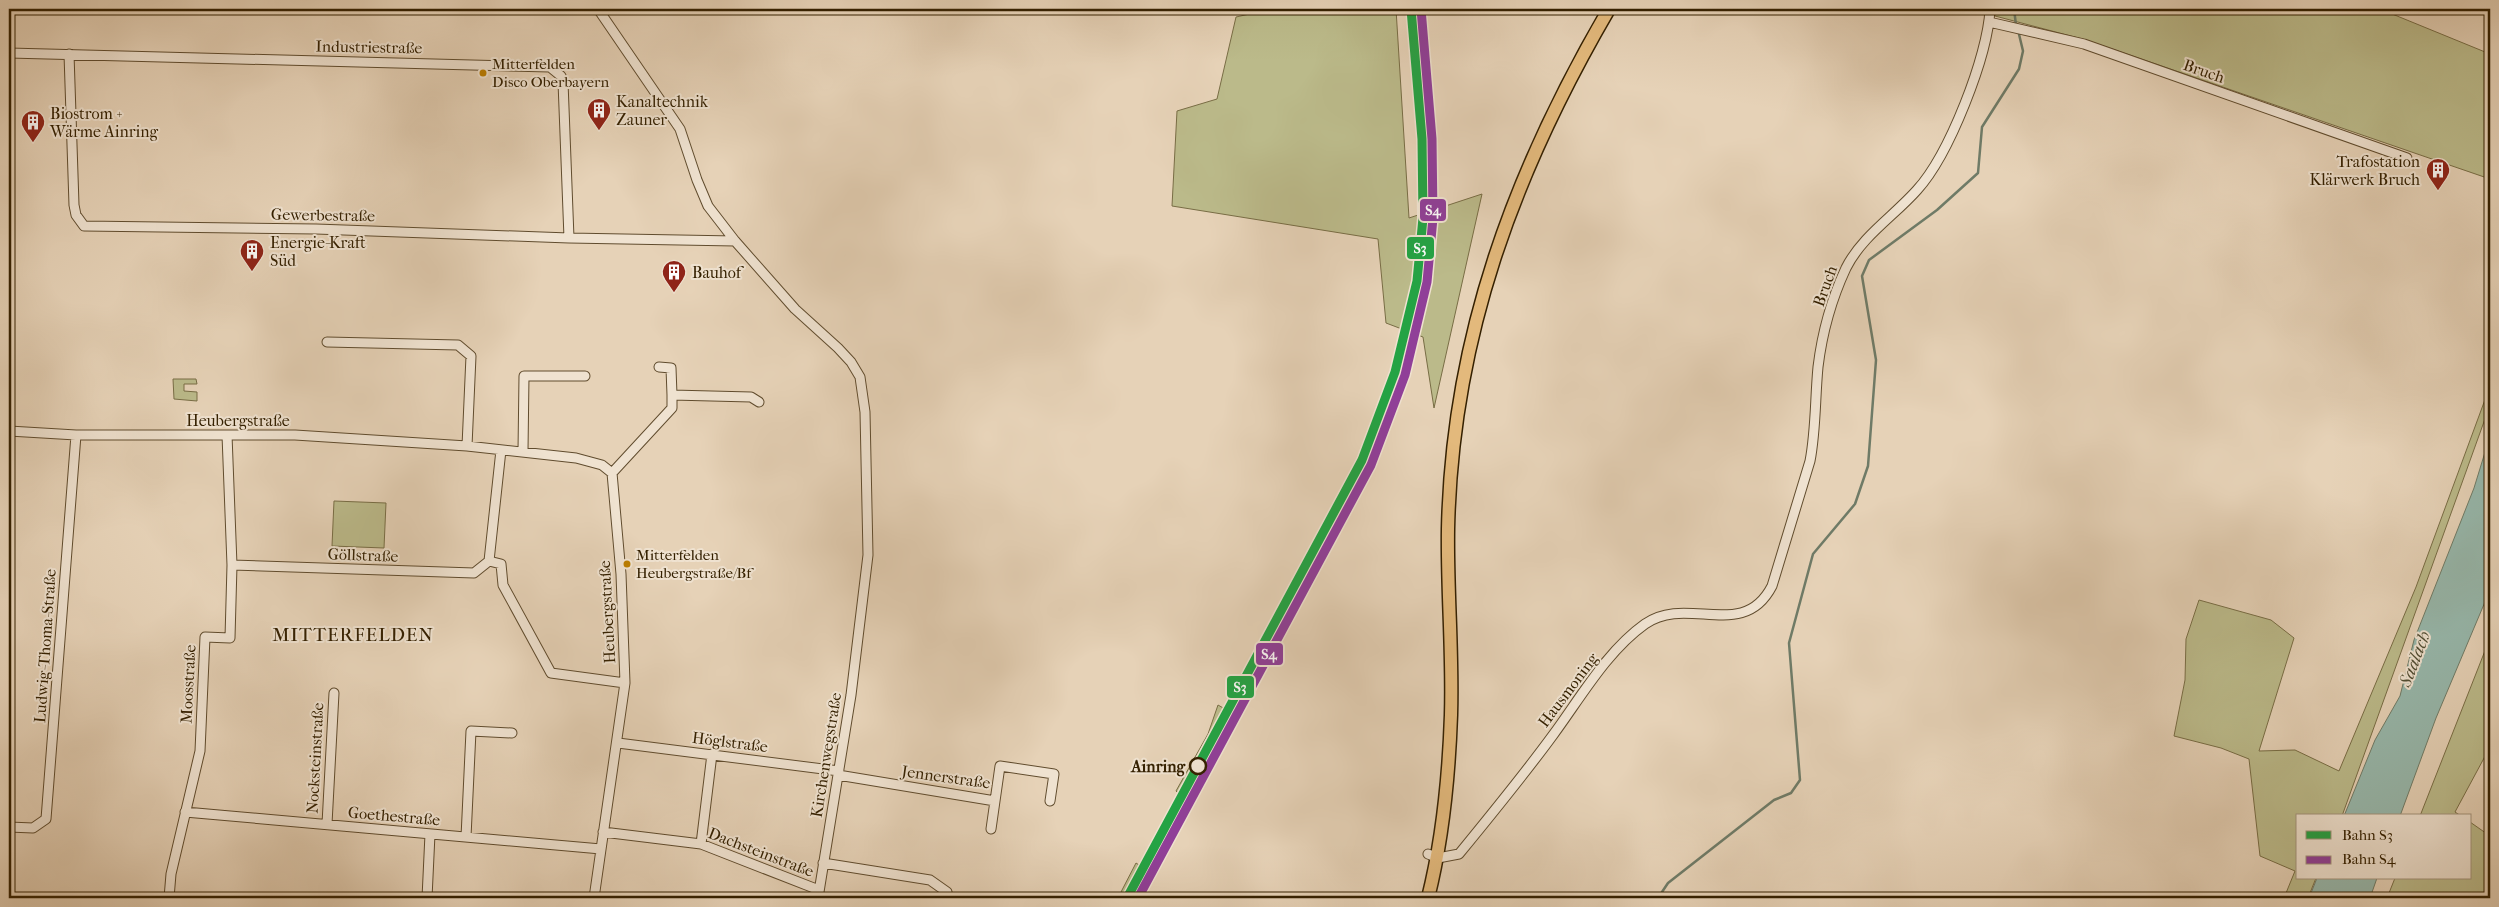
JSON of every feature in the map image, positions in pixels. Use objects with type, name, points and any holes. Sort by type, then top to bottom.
[{"type":"main road","points":[[1428,898],[1451,716],[1448,531],[1457,424],[1473,332],[1496,250],[1530,160],[1609,9]]},
{"type":"street","name":"Kirchenwegstraße","points":[[598,9],[680,129],[702,194],[708,206],[735,241],[795,309],[851,362],[860,377],[865,412],[868,555],[839,773],[818,894]]},
{"type":"street","name":"Bruch","points":[[1767,596],[1772,586],[1810,461],[1821,347],[1839,285],[1857,249],[1918,190],[1943,154],[1964,105],[1989,22],[1990,9]]},
{"type":"street","name":"Bruch","points":[[1989,22],[2026,29],[2084,44],[2407,158]]},
{"type":"street","name":"Industriestraße","points":[[9,53],[550,67],[561,76],[563,82],[569,238]]},
{"type":"street","name":"Gewerbestraße","points":[[70,54],[74,205],[76,215],[84,226],[316,229],[569,238],[735,241]]},
{"type":"street","points":[[327,342],[458,345],[470,356],[466,446]]},
{"type":"street","points":[[612,473],[672,408],[671,368],[659,367]]},
{"type":"street","points":[[523,451],[524,376],[585,376]]},
{"type":"street","points":[[672,395],[751,397],[759,402]]},
{"type":"street","name":"Heubergstraße","points":[[9,432],[76,435],[295,434],[523,451],[576,458],[602,464],[612,473],[621,574],[625,683],[618,743],[594,898]]},
{"type":"street","name":"Ludwig-Thoma-Straße","points":[[9,827],[33,828],[46,819],[76,435]]},
{"type":"street","name":"Moosstraße","points":[[169,898],[171,874],[200,751],[205,637],[230,638],[232,565],[227,435]]},
{"type":"street","points":[[500,450],[489,561],[501,564],[503,585],[551,672],[625,683]]},
{"type":"street","name":"Göllstraße","points":[[232,565],[474,573],[489,561]]},
{"type":"street","name":"Hausmoning","points":[[1433,856],[1459,854],[1533,762],[1620,645],[1647,623],[1665,615],[1682,613],[1736,615],[1748,613],[1767,596]]},
{"type":"street","name":"Nocksteinstraße","points":[[327,824],[334,693]]},
{"type":"street","points":[[466,837],[471,731],[512,733]]},
{"type":"street","name":"Höglstraße","points":[[618,743],[712,754],[839,773]]},
{"type":"street","points":[[701,844],[712,754]]},
{"type":"street","name":"Jennerstraße","points":[[839,773],[995,801],[1000,766],[1054,774],[1050,801]]},
{"type":"street","points":[[991,830],[995,801]]},
{"type":"street","name":"Goethestraße","points":[[185,812],[601,849]]},
{"type":"street","name":"Dachsteinstraße","points":[[603,832],[701,844],[818,894]]},
{"type":"street","points":[[427,898],[430,834]]},
{"type":"street","points":[[823,862],[930,880],[947,892],[948,898]]},
{"type":"shaded area","points":[[1272,9],[1396,9],[1409,218],[1482,194],[1434,408],[1423,337],[1386,323],[1378,239],[1172,206],[1177,111],[1217,99],[1236,17]]},
{"type":"shaded area","points":[[1994,9],[2380,9],[2490,54],[2490,179],[2086,40],[1995,16]]},
{"type":"shaded area","points":[[173,379],[196,379],[197,384],[184,384],[184,391],[197,392],[197,401],[174,399]]},
{"type":"shaded area","points":[[2490,386],[2490,405],[2343,814],[2296,814],[2296,880],[2315,880],[2308,898],[2284,898],[2295,871],[2260,856],[2249,759],[2221,748],[2174,736],[2185,680],[2186,639],[2199,600],[2271,620],[2294,638],[2259,751],[2295,750],[2339,771],[2416,587]]},
{"type":"shaded area","points":[[334,501],[386,503],[384,548],[332,546]]},
{"type":"shaded area","points":[[2490,638],[2490,747],[2455,812],[2458,814],[2421,814]]},
{"type":"shaded area","points":[[1218,705],[1225,709],[1178,793],[1176,791],[1208,734]]},
{"type":"shaded area","points":[[2472,823],[2490,836],[2490,898],[2387,898],[2394,880],[2472,880]]},
{"type":"shaded area","points":[[1136,863],[1139,865],[1124,894],[1121,892]]},
{"type":"water","name":"Saalach","points":[[2490,436],[2490,590],[2436,718],[2401,814],[2345,814],[2375,740],[2400,696],[2414,640],[2474,488]]},
{"type":"water","points":[[2316,880],[2376,880],[2370,898],[2309,898]]},
{"type":"waterway","points":[[2014,9],[2016,25]]},
{"type":"waterway","points":[[1658,898],[1668,883],[1774,800],[1791,793],[1800,780],[1789,643],[1813,554],[1855,504],[1868,466],[1876,360],[1862,276],[1869,260],[1937,210],[1978,173],[1982,127],[2019,69],[2023,51],[2018,30]]},
{"type":"rail line","name":"S3","points":[[1127,898],[1362,460],[1395,372],[1417,281],[1423,218],[1422,139],[1411,9]]},
{"type":"rail line","name":"S4","points":[[1138,898],[1371,465],[1405,375],[1427,282],[1433,218],[1432,139],[1421,9]]},
{"type":"place","name":"Mitterfelden Disco Oberbayern","points":[[483,73]]},
{"type":"place","name":"Kanaltechnik Zauner","points":[[599,131]]},
{"type":"place","name":"Biostrom + Wärme Ainring","points":[[33,143]]},
{"type":"place","name":"Trafostation Klärwerk Bruch","points":[[2438,191]]},
{"type":"place","name":"Energie-Kraft Süd","points":[[252,272]]},
{"type":"place","name":"Bauhof","points":[[674,293]]},
{"type":"place","name":"Mitterfelden Heubergstraße/Bf","points":[[627,564]]},
{"type":"place","name":"Ainring","points":[[1198,766]]},
{"type":"district","name":"MITTERFELDEN","points":[[353,635]]}]
